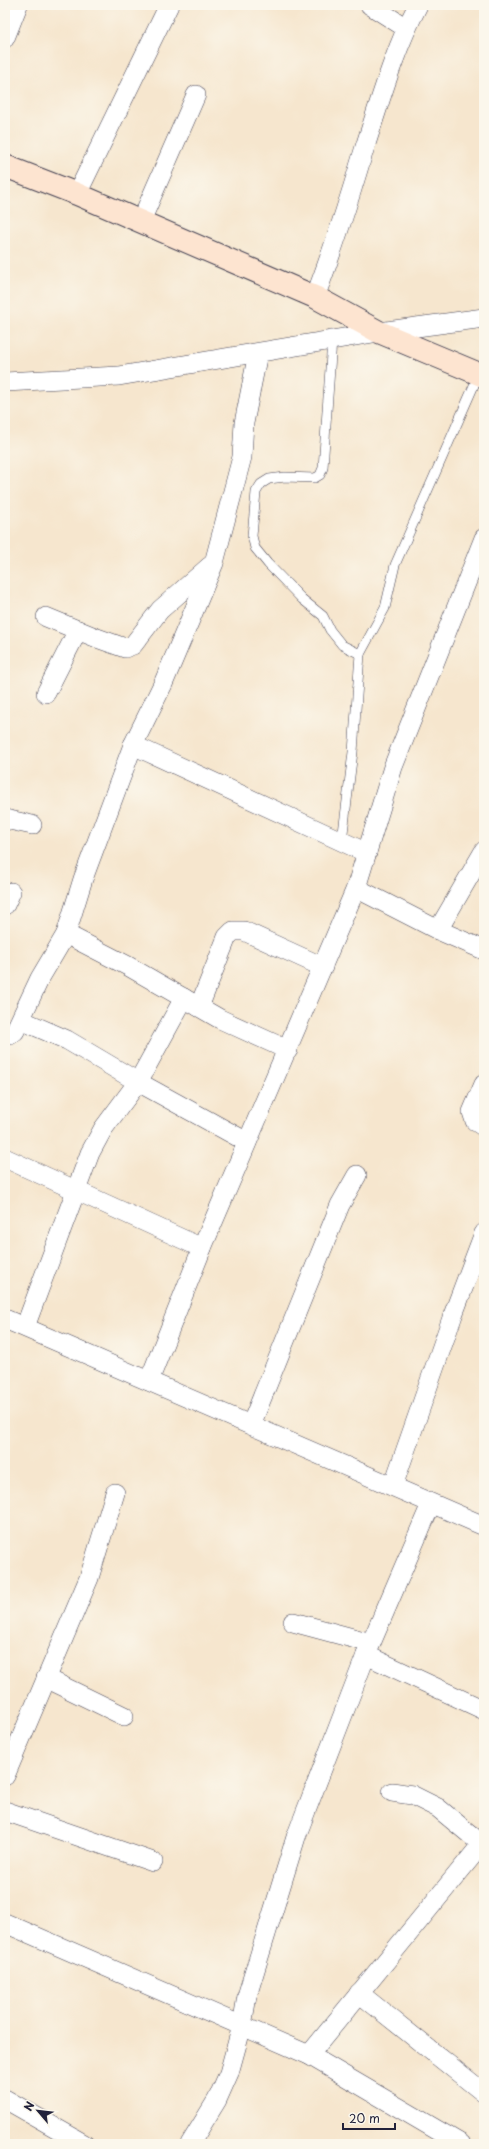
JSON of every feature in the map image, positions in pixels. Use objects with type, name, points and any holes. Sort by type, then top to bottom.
[{"type":"street","points":[[5,38],[18,5]]},
{"type":"street","points":[[77,194],[169,5]]},
{"type":"street","points":[[370,5],[406,28]]},
{"type":"street","points":[[315,297],[334,248],[385,82],[406,28],[418,5]]},
{"type":"street","points":[[141,222],[196,95]]},
{"type":"street","points":[[5,166],[77,194],[315,297],[379,332],[481,375]]},
{"type":"street","points":[[5,382],[119,376],[379,332],[484,318]]},
{"type":"street","points":[[5,1033],[10,1035],[21,1020],[40,978],[66,934],[83,879],[133,744],[163,684],[214,563],[242,458],[244,423],[258,353]]},
{"type":"street","points":[[149,1381],[202,1248],[356,888],[393,767],[484,538]]},
{"type":"street","points":[[46,617],[125,648],[133,645],[160,610],[214,563]]},
{"type":"street","points":[[46,693],[78,630]]},
{"type":"street","points":[[133,744],[367,853]]},
{"type":"street","points":[[5,819],[32,825]]},
{"type":"street","points":[[438,930],[484,851]]},
{"type":"street","points":[[356,888],[438,930],[484,950]]},
{"type":"street","points":[[25,1327],[90,1153],[103,1129],[138,1082],[192,1002],[227,937],[233,931],[244,931],[323,967]]},
{"type":"street","points":[[66,934],[192,1002],[220,1019],[288,1050]]},
{"type":"street","points":[[21,1020],[67,1040],[138,1082],[247,1142]]},
{"type":"street","points":[[484,1084],[472,1112],[475,1121],[484,1127]]},
{"type":"street","points":[[5,1158],[202,1248]]},
{"type":"street","points":[[251,1425],[340,1205],[357,1175]]},
{"type":"street","points":[[393,1486],[453,1315],[484,1233]]},
{"type":"street","points":[[5,1319],[484,1526]]},
{"type":"street","points":[[5,1776],[89,1578],[115,1493]]},
{"type":"street","points":[[190,2144],[217,2100],[229,2073],[242,2026],[247,1996],[296,1837],[368,1649],[431,1504]]},
{"type":"street","points":[[293,1622],[368,1649],[484,1710]]},
{"type":"street","points":[[46,1678],[124,1716]]},
{"type":"street","points":[[309,2055],[482,1846],[438,1808],[412,1795],[392,1792]]},
{"type":"street","points":[[5,1810],[153,1862]]},
{"type":"street","points":[[5,1923],[309,2055],[461,2144]]},
{"type":"street","points":[[359,1993],[484,2093]]},
{"type":"street","points":[[5,2099],[84,2144]]},
{"type":"lane","points":[[332,340],[323,468],[320,475],[315,478],[285,477],[269,479],[260,484],[256,492],[252,536],[255,548],[268,564],[302,599],[323,616],[330,630],[342,645],[360,654]]},
{"type":"lane","points":[[342,841],[353,752],[360,654],[385,608],[395,565],[481,375]]}]
